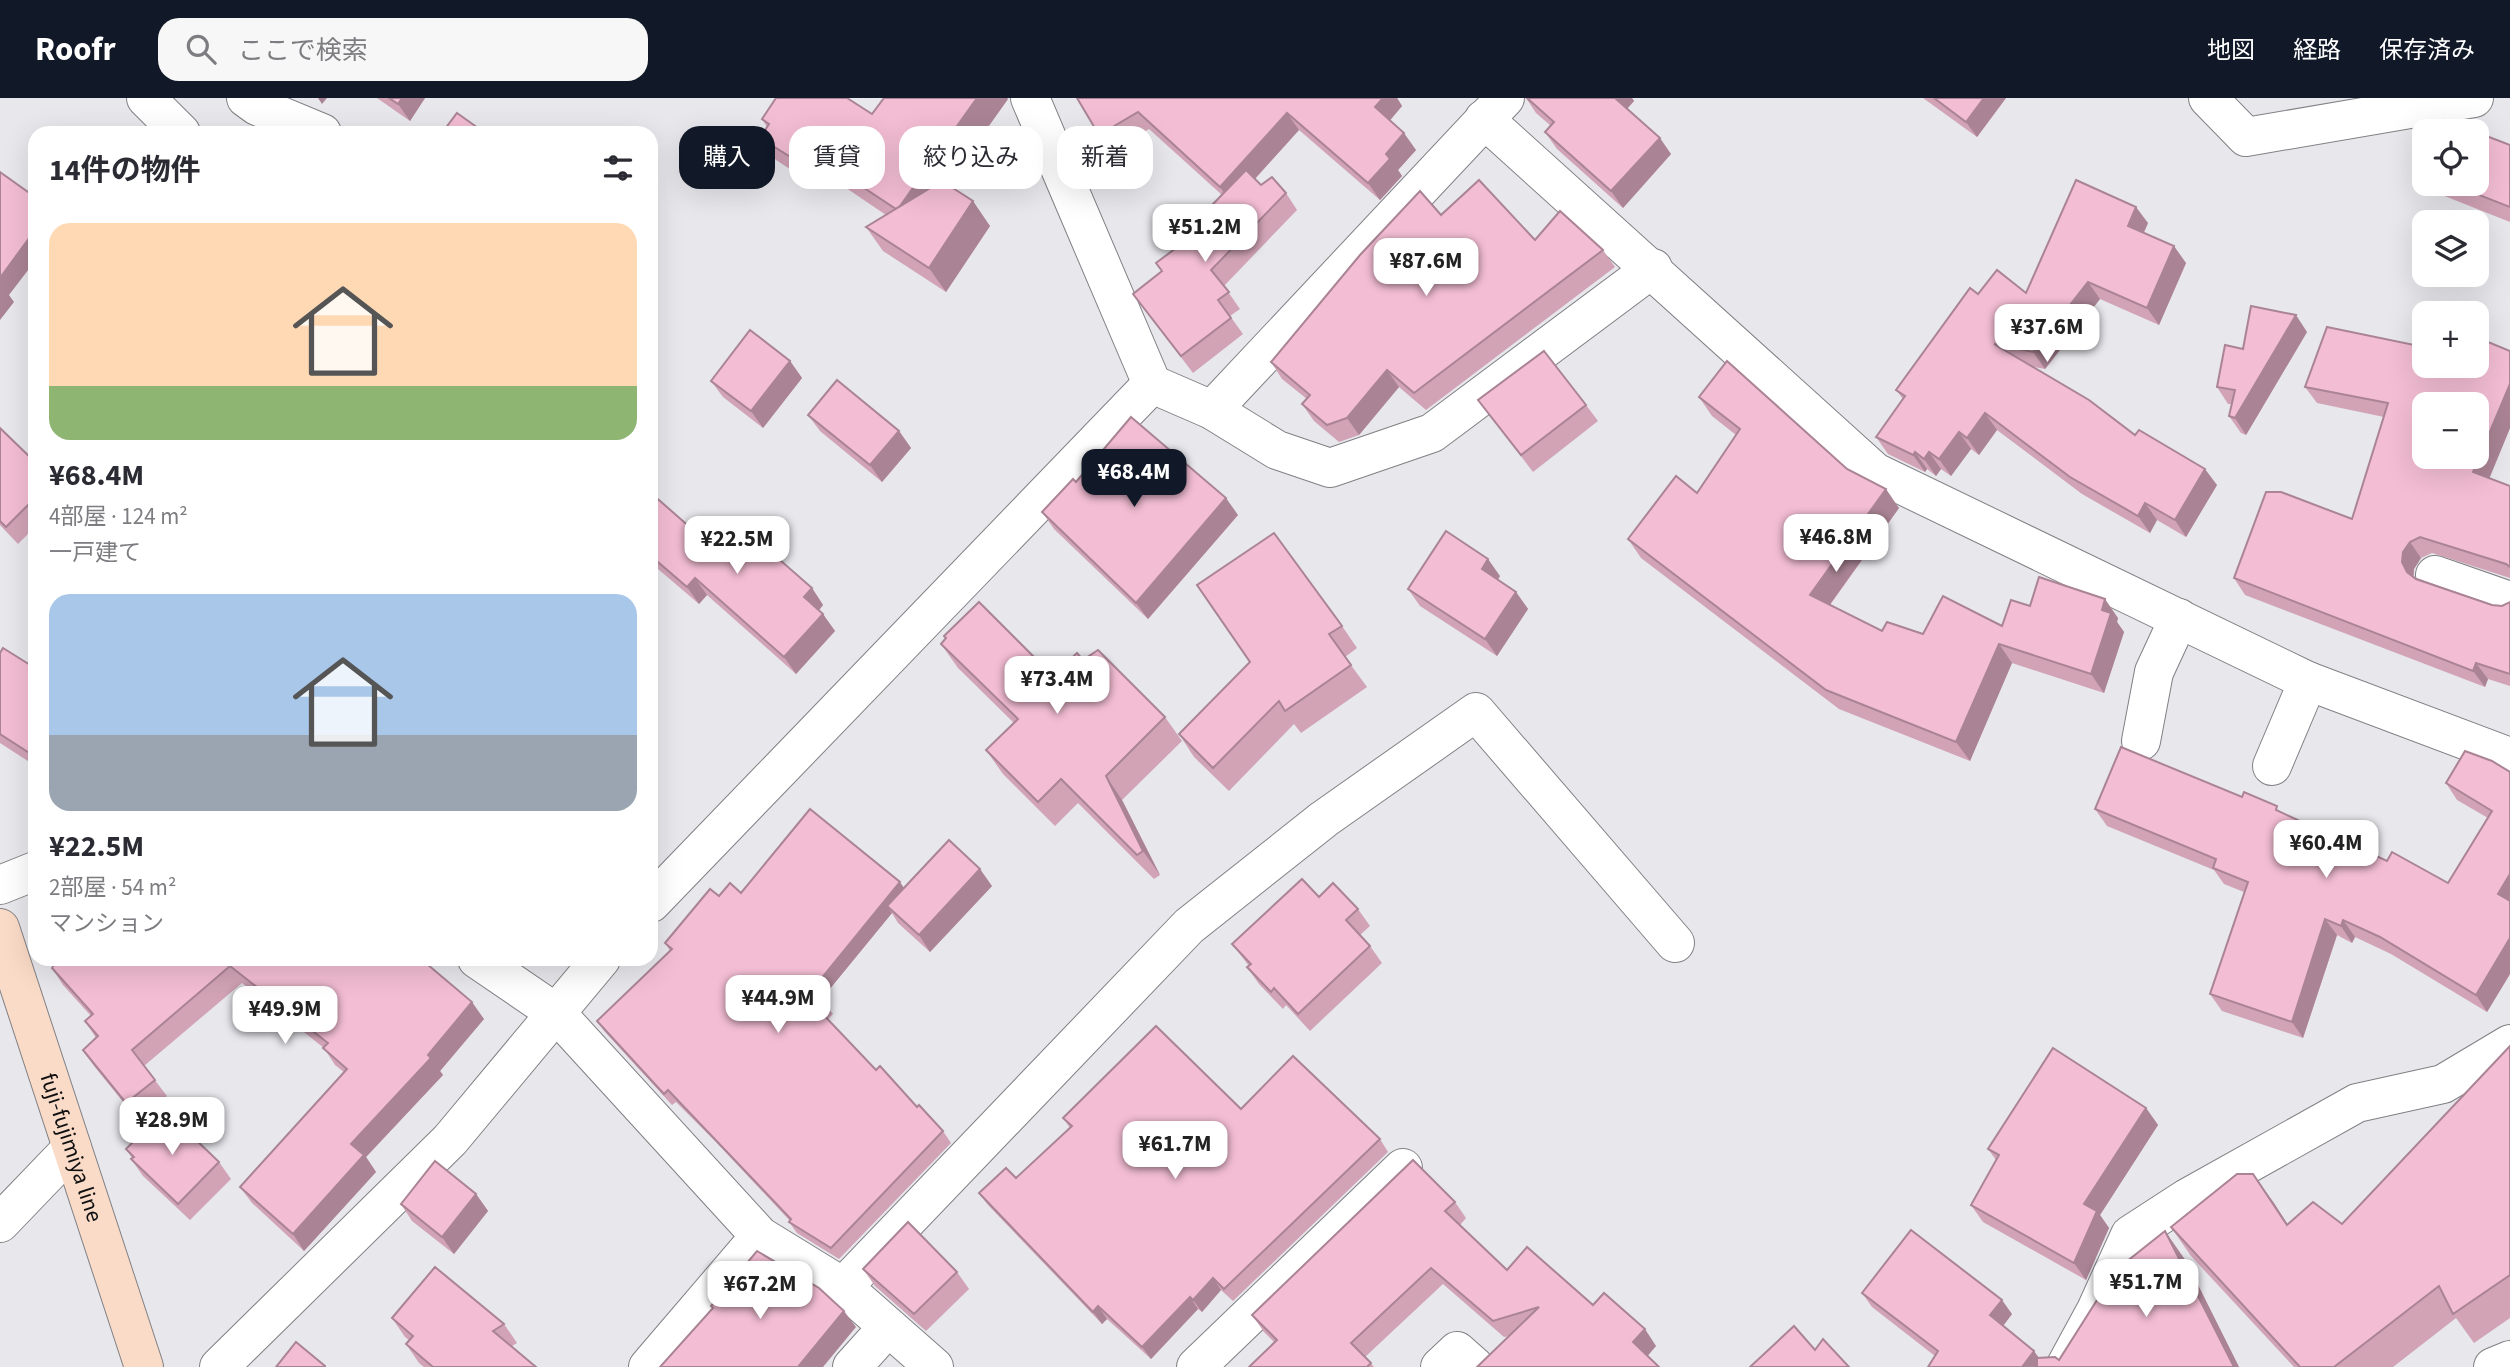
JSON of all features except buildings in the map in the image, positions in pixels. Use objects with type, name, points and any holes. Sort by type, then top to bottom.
[{"type":"main road","name":"fuji-fujimiya line","points":[[0,928],[144,1367]]},
{"type":"street","points":[[146,98],[174,126]]},
{"type":"street","points":[[246,98],[257,106],[305,126]]},
{"type":"street","points":[[1030,98],[1153,384],[1212,410],[1277,450],[1331,468],[1432,433],[1653,268]]},
{"type":"street","points":[[2208,98],[2246,137],[2474,98]]},
{"type":"street","points":[[1212,410],[1495,108],[1653,268],[1875,472],[2308,681],[2510,757]]},
{"type":"street","points":[[658,896],[1153,384]]},
{"type":"street","points":[[2435,575],[2510,601]]},
{"type":"street","points":[[2141,741],[2154,672],[2179,618]]},
{"type":"street","points":[[2272,766],[2308,681]]},
{"type":"street","points":[[843,1287],[1189,926],[1324,819],[1476,712],[1675,943]]},
{"type":"street","points":[[0,886],[28,874]]},
{"type":"street","points":[[487,966],[556,1013],[760,1236],[843,1287],[934,1367]]},
{"type":"street","points":[[219,1367],[450,1140],[595,966]]},
{"type":"street","points":[[2065,1367],[2096,1310],[2130,1236],[2187,1198],[2357,1103],[2443,1083],[2510,1044]]},
{"type":"street","points":[[0,1223],[72,1148]]},
{"type":"street","points":[[1196,1367],[1403,1168]]},
{"type":"street","points":[[648,1367],[760,1236]]},
{"type":"street","points":[[852,1367],[888,1326]]},
{"type":"street","points":[[1440,1367],[1457,1351],[1475,1367]]},
{"type":"street","points":[[2493,1367],[2510,1360]]}]
